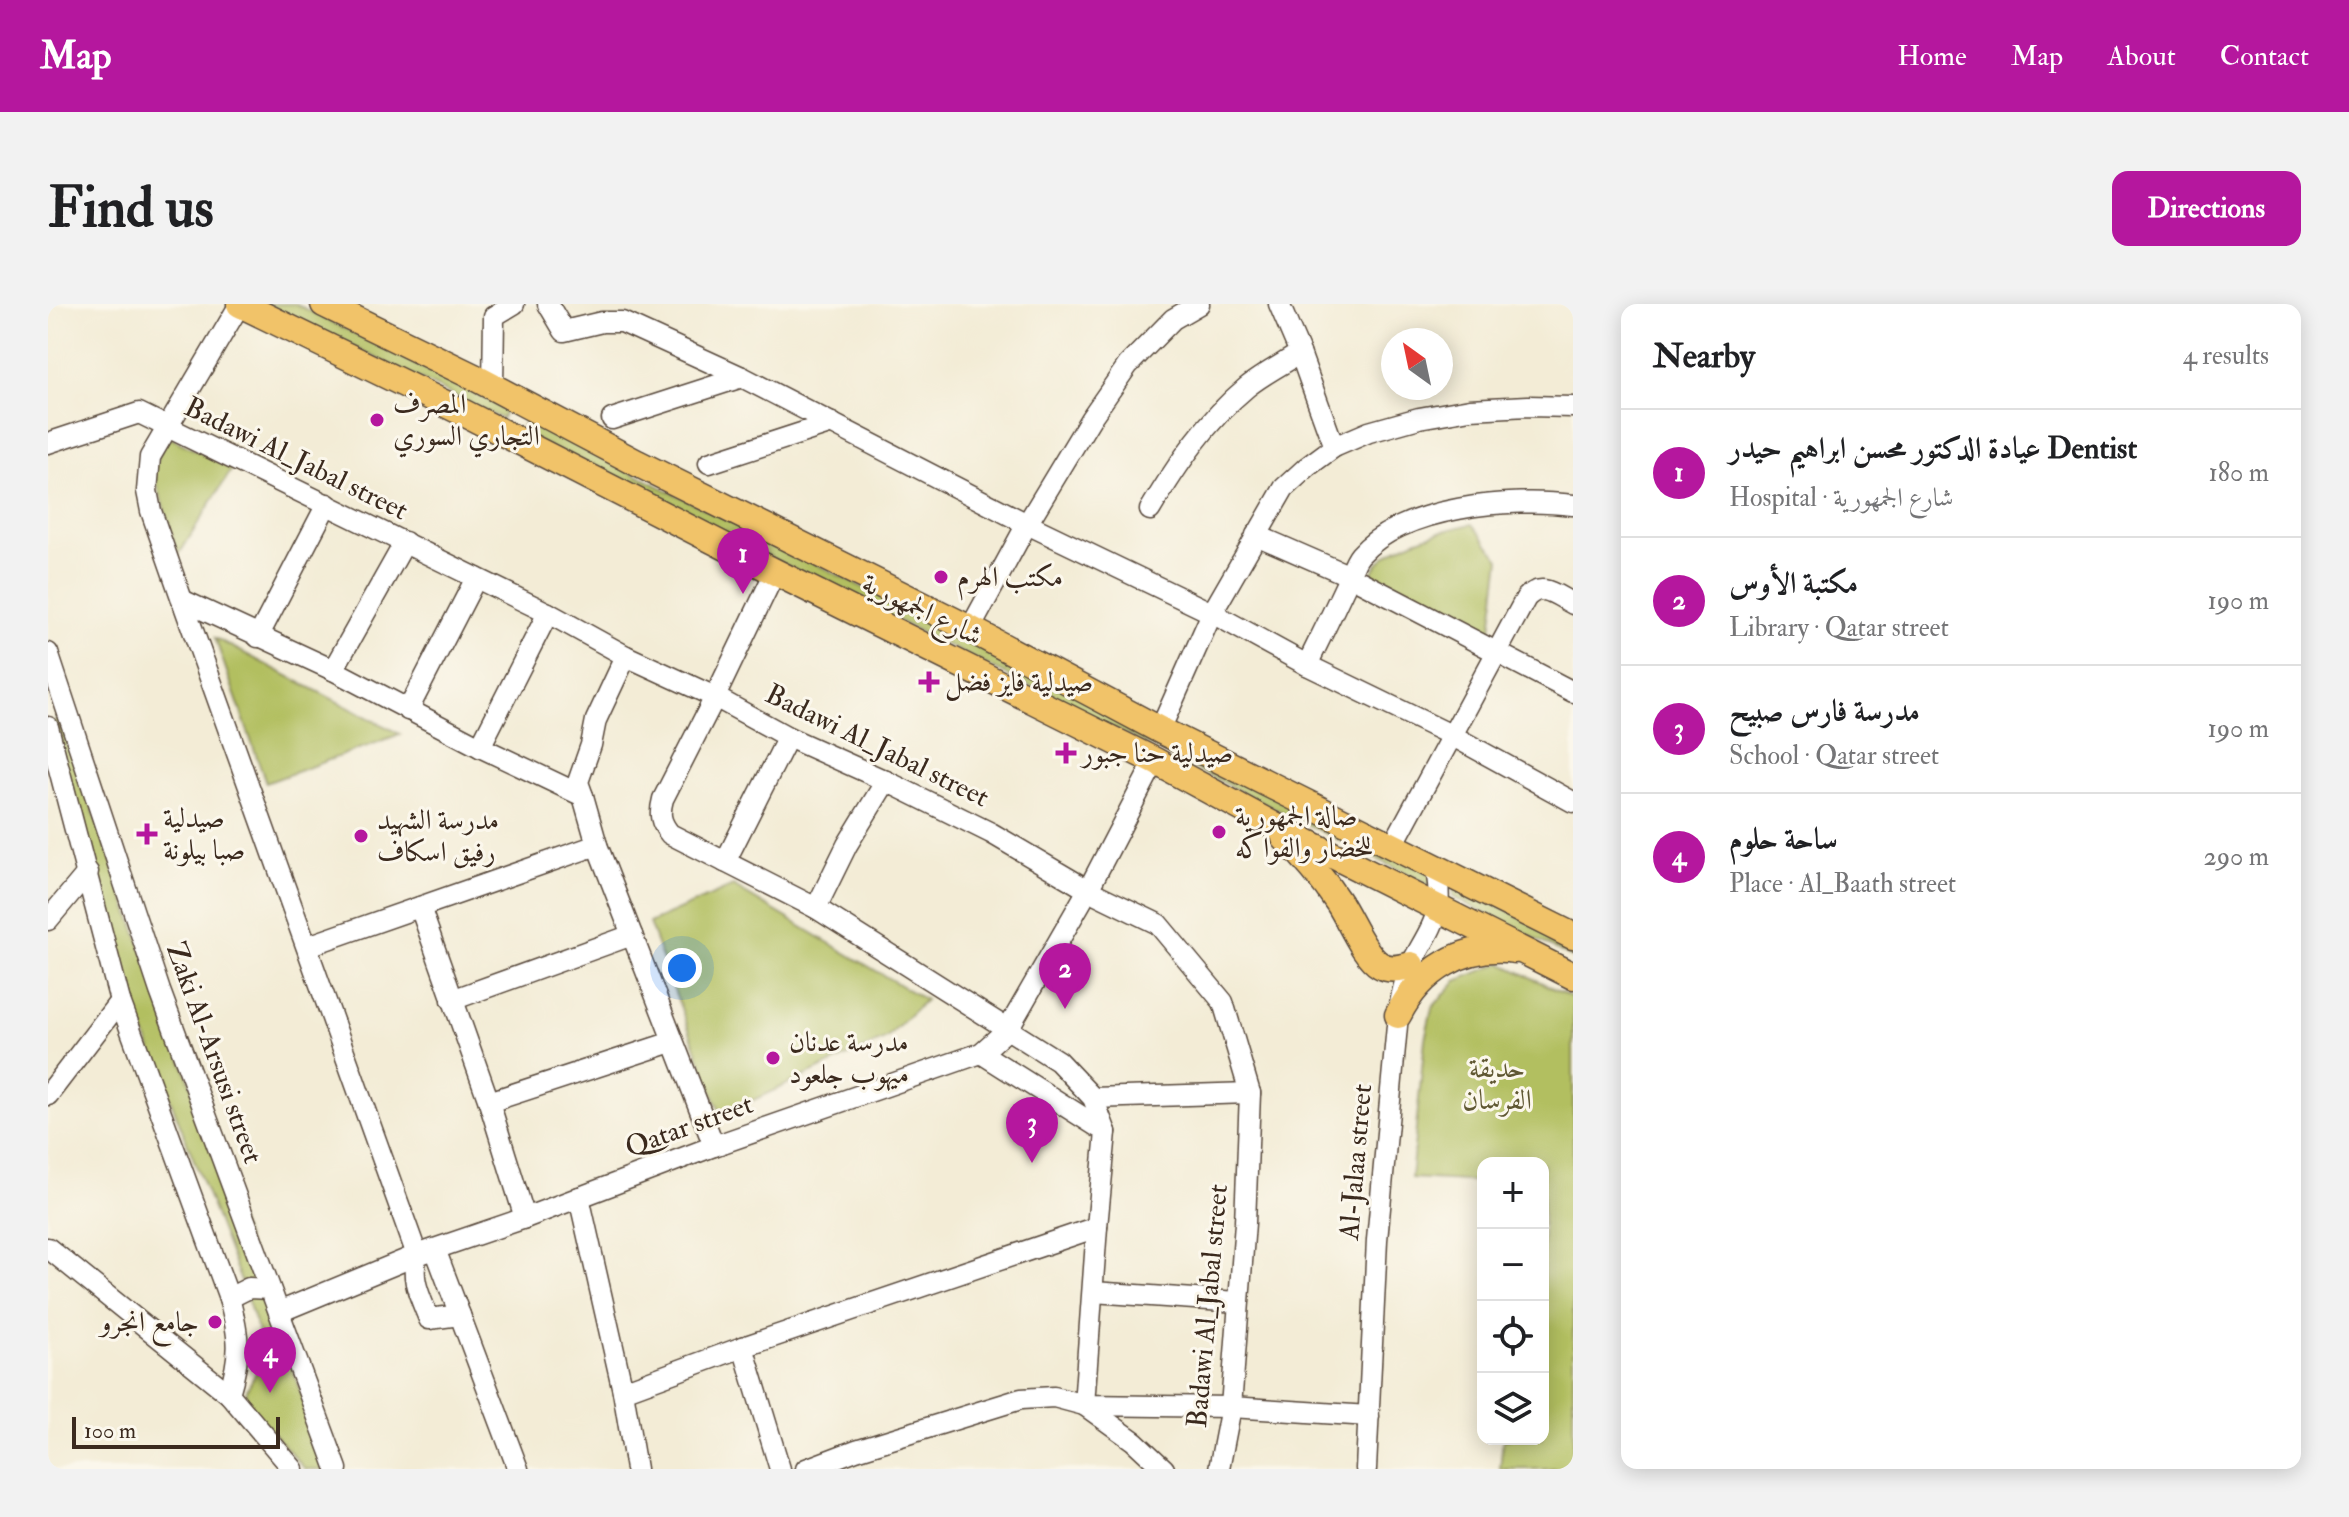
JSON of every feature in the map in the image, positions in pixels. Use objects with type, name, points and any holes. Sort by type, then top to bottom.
[{"type":"main road","name":"شارع الجمهورية","points":[[240,304],[464,413],[1155,761],[1271,824],[1573,976]]},
{"type":"main road","name":"شارع الجمهورية","points":[[324,304],[970,629],[1160,730],[1573,936]]},
{"type":"main road","points":[[1271,824],[1322,879],[1371,957],[1381,966],[1396,969],[1411,965]]},
{"type":"main road","points":[[1398,1015],[1421,980],[1456,957],[1496,948],[1524,951]]},
{"type":"street","points":[[240,304],[150,457],[147,491],[151,511],[308,946],[426,1252],[460,1315],[518,1469]]},
{"type":"street","points":[[493,387],[493,310],[514,304]]},
{"type":"street","points":[[548,304],[564,331],[602,322],[622,322],[742,377],[1027,524],[1212,613],[1307,665],[1451,735],[1573,802]]},
{"type":"street","points":[[970,629],[1027,524],[1091,418],[1128,365],[1173,319],[1199,304]]},
{"type":"street","points":[[1279,304],[1334,447]]},
{"type":"street","points":[[1150,510],[1174,469],[1203,431],[1248,386],[1300,353]]},
{"type":"street","points":[[612,419],[742,377]]},
{"type":"street","points":[[1160,730],[1212,613],[1284,488],[1334,447],[1407,421],[1470,409],[1573,407]]},
{"type":"street","name":"Badawi Al_Jabal street","points":[[48,443],[139,413],[548,613],[788,737],[991,833],[1088,890],[1158,924],[1223,1002],[1250,1093],[1245,1223],[1231,1407],[1219,1469]]},
{"type":"street","points":[[709,463],[832,423]]},
{"type":"street","points":[[258,637],[327,504]]},
{"type":"street","points":[[1307,665],[1358,557],[1382,534],[1409,521],[1439,512],[1504,504],[1573,505]]},
{"type":"street","points":[[1256,535],[1350,576],[1573,692]]},
{"type":"street","points":[[333,670],[405,542]]},
{"type":"street","points":[[775,572],[663,799],[659,813],[663,825],[670,834],[816,908],[1008,1029],[1058,1061],[1093,1098],[1106,1132],[1084,1405]]},
{"type":"street","points":[[408,710],[476,578]]},
{"type":"street","points":[[1393,845],[1526,598],[1533,591],[1543,589],[1573,604]]},
{"type":"street","points":[[182,600],[333,670],[480,747],[583,796]]},
{"type":"street","points":[[480,747],[548,613]]},
{"type":"street","name":"Zaki Al-Arsusi street","points":[[48,653],[160,991],[337,1469]]},
{"type":"street","points":[[626,656],[596,720],[578,782],[597,845],[714,1146]]},
{"type":"street","points":[[48,727],[50,748],[88,872],[120,1001],[238,1329],[238,1351],[229,1394]]},
{"type":"street","points":[[725,862],[788,737]]},
{"type":"street","name":"Qatar street","points":[[279,1312],[426,1252],[714,1146],[981,1053],[1008,1029],[1088,890],[1155,761]]},
{"type":"street","points":[[816,908],[847,845],[886,781]]},
{"type":"street","points":[[308,946],[597,845]]},
{"type":"street","name":"Al-Jalaa street","points":[[1366,1469],[1377,1240],[1398,1015],[1411,965],[1438,908],[1436,869]]},
{"type":"street","points":[[48,920],[88,872]]},
{"type":"street","points":[[420,907],[489,1102],[525,1218]]},
{"type":"street","points":[[452,1000],[632,935]]},
{"type":"street","points":[[48,1095],[120,1001]]},
{"type":"street","points":[[489,1102],[672,1042]]},
{"type":"street","points":[[981,1053],[1106,1132]]},
{"type":"street","points":[[1093,1098],[1250,1093]]},
{"type":"street","points":[[579,1197],[623,1391],[636,1469]]},
{"type":"street","points":[[623,1391],[1097,1227]]},
{"type":"street","points":[[426,1252],[412,1271],[429,1319],[460,1315]]},
{"type":"street","points":[[50,1255],[229,1394],[293,1469]]},
{"type":"street","points":[[229,1298],[249,1288],[270,1289]]},
{"type":"street","points":[[1093,1292],[1238,1302]]},
{"type":"street","points":[[743,1347],[780,1469]]},
{"type":"street","points":[[806,1469],[853,1460],[1021,1399],[1054,1397],[1084,1405],[1231,1407],[1369,1416]]},
{"type":"street","points":[[1084,1405],[1134,1441],[1164,1469]]},
{"type":"green space","points":[[265,304],[296,304],[501,407],[505,412],[502,419]]},
{"type":"green space","points":[[528,421],[1429,869],[1431,886],[525,435],[522,425]]},
{"type":"green space","points":[[167,436],[232,469],[178,556],[153,470]]},
{"type":"green space","points":[[1472,524],[1500,559],[1490,637],[1371,575],[1378,564],[1401,547],[1430,535]]},
{"type":"green space","points":[[215,638],[400,734],[266,783]]},
{"type":"green space","points":[[60,718],[326,1469],[305,1469],[245,1401],[263,1346],[133,1003],[50,723]]},
{"type":"green space","points":[[1454,883],[1573,943],[1573,958],[1453,897]]},
{"type":"green space","points":[[733,886],[925,1000],[887,1038],[721,1115],[649,923]]},
{"type":"green space","name":"حديقة الفرسان","points":[[1501,963],[1573,998],[1573,1469],[1500,1469],[1502,1445],[1549,1445],[1549,1157],[1477,1157],[1477,1182],[1411,1178],[1425,1039],[1432,1008],[1456,981]]},
{"type":"place","name":"المصرف التجاري السوري","points":[[377,420]]},
{"type":"place","name":"مكتب الهرم","points":[[941,577]]},
{"type":"place","name":"عيادة الدكتور محسن ابراهيم حيدر Dentist","points":[[743,594]]},
{"type":"place","name":"صيدلية فايز فضل","points":[[929,682]]},
{"type":"place","name":"صيدلية حنا جبور","points":[[1066,753]]},
{"type":"place","name":"صالة الجمهورية للخضار والفواكه","points":[[1219,832]]},
{"type":"place","name":"صيدلية صبا بيلونة","points":[[147,834]]},
{"type":"place","name":"مدرسة الشهيد رفيق اسكاف","points":[[361,836]]},
{"type":"place","name":"مكتبة الأوس","points":[[1065,1009]]},
{"type":"place","name":"مدرسة عدنان ميهوب جلعود","points":[[773,1058]]},
{"type":"place","name":"مدرسة فارس صبيح","points":[[1032,1163]]},
{"type":"place","name":"جامع انجرو","points":[[215,1322]]},
{"type":"place","name":"ساحة حلوم","points":[[270,1393]]}]
